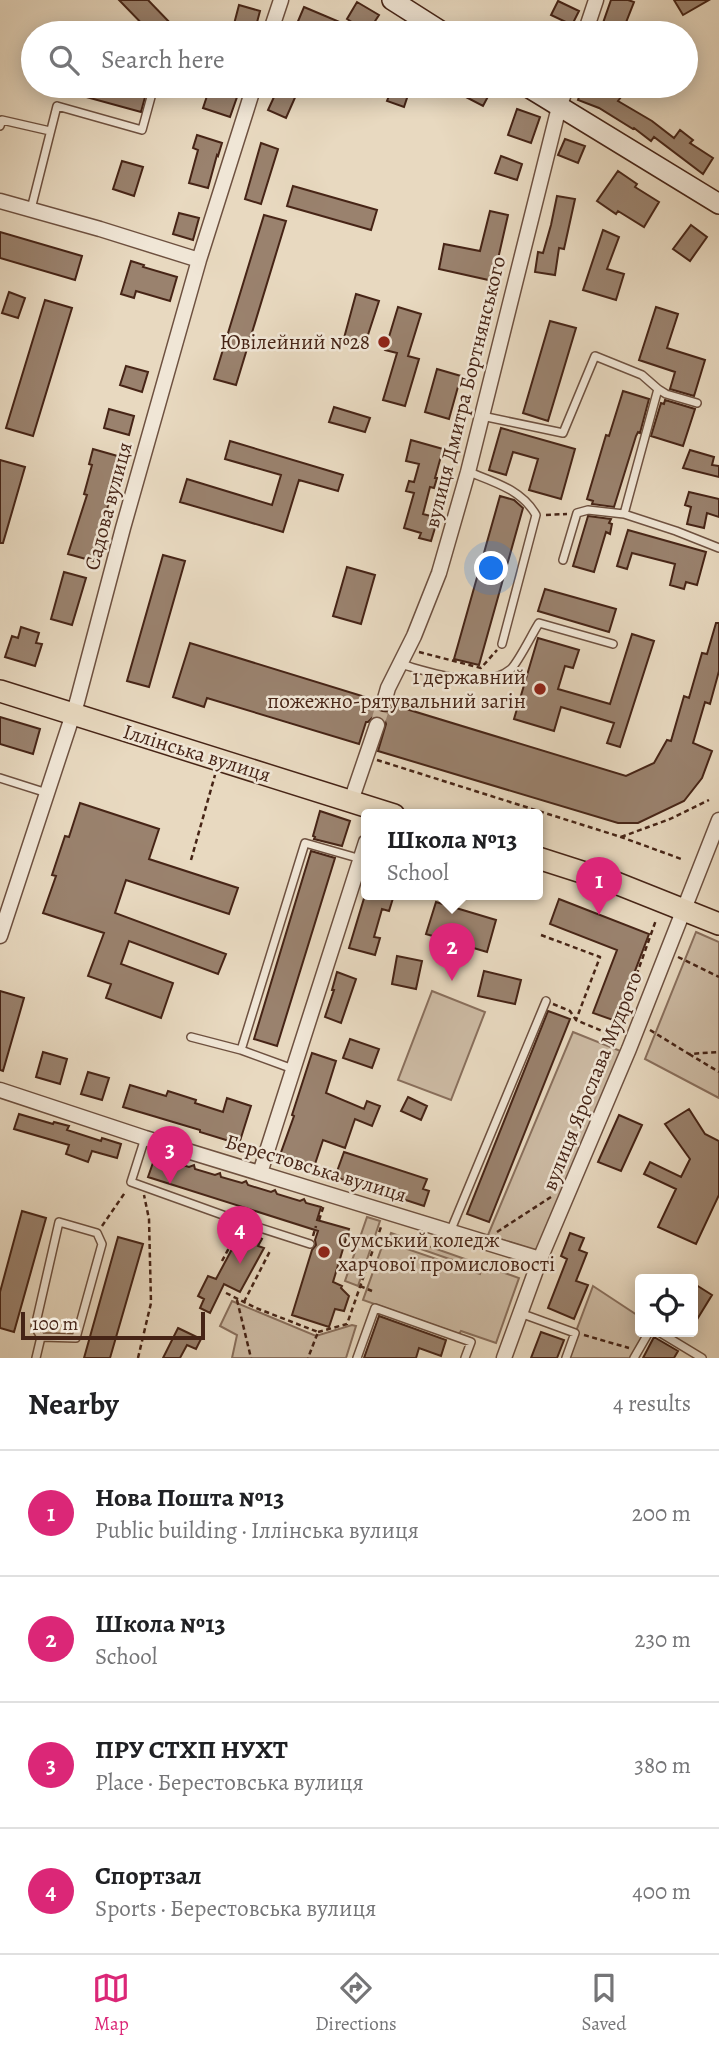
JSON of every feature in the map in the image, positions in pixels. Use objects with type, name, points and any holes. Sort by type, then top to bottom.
[{"type":"main road","name":"Іллінська вулиця","points":[[0,691],[371,809]]},
{"type":"main road","points":[[543,860],[616,883],[719,924]]},
{"type":"street","points":[[274,21],[281,0]]},
{"type":"street","points":[[392,0],[425,21]]},
{"type":"street","points":[[589,21],[596,0]]},
{"type":"street","name":"Садова вулиця","points":[[0,936],[73,714],[126,515],[199,260],[250,98]]},
{"type":"street","points":[[545,98],[719,204]]},
{"type":"street","name":"вулиця Дмитра Бортнянського","points":[[384,702],[439,573],[468,472],[562,98]]},
{"type":"street","points":[[0,201],[199,260]]},
{"type":"street","points":[[351,802],[377,725]]},
{"type":"street","name":"вулиця Ярослава Мудрого","points":[[505,1358],[540,1259],[629,1049],[719,820]]},
{"type":"street","points":[[260,1173],[361,859]]},
{"type":"street","name":"Берестовська вулиця","points":[[0,1090],[145,1138],[540,1259]]},
{"type":"lane","points":[[30,210],[57,106],[142,130],[151,98]]},
{"type":"lane","points":[[0,126],[2,120],[50,131]]},
{"type":"lane","points":[[482,416],[563,433],[595,356],[642,375],[657,389],[697,403]]},
{"type":"lane","points":[[624,514],[657,389]]},
{"type":"lane","points":[[468,472],[502,485],[529,502],[536,515],[502,644]]},
{"type":"lane","points":[[563,560],[577,513],[588,510],[624,514],[719,548]]},
{"type":"lane","points":[[400,664],[467,680],[492,679],[511,669],[539,623],[613,645]]},
{"type":"lane","points":[[0,778],[47,793]]},
{"type":"lane","points":[[242,1050],[305,843],[361,859]]},
{"type":"lane","points":[[450,1232],[546,1001]]},
{"type":"lane","points":[[191,1037],[242,1050],[293,1069]]},
{"type":"lane","points":[[145,1138],[131,1182],[310,1244]]},
{"type":"lane","points":[[36,1358],[41,1337],[35,1327],[59,1222],[97,1233],[102,1244],[76,1338],[41,1337]]},
{"type":"lane","points":[[357,1358],[375,1308],[471,1342],[465,1358]]},
{"type":"lane","points":[[520,1313],[575,1333],[566,1358]]},
{"type":"lane","points":[[636,1354],[646,1337]]},
{"type":"lane","points":[[667,1337],[701,1358]]},
{"type":"path","points":[[536,515],[577,513]]},
{"type":"path","points":[[416,651],[481,668],[502,644]]},
{"type":"path","points":[[367,757],[532,809]]},
{"type":"path","points":[[191,860],[216,772]]},
{"type":"path","points":[[621,837],[670,819],[709,800]]},
{"type":"path","points":[[543,812],[684,860]]},
{"type":"path","points":[[546,1001],[570,1011],[576,1020],[614,1036],[656,920]]},
{"type":"path","points":[[541,934],[600,957],[576,1020]]},
{"type":"path","points":[[678,957],[719,977]]},
{"type":"path","points":[[647,1028],[719,1072]]},
{"type":"path","points":[[689,1054],[719,1052]]},
{"type":"path","points":[[97,1233],[131,1182]]},
{"type":"path","points":[[138,1358],[151,1303],[149,1219],[141,1186]]},
{"type":"path","points":[[489,1237],[560,1191]]},
{"type":"path","points":[[319,1220],[325,1201]]},
{"type":"path","points":[[226,1293],[318,1332],[347,1324],[384,1220]]},
{"type":"path","points":[[222,1261],[245,1223]]},
{"type":"path","points":[[313,1234],[316,1226]]},
{"type":"path","points":[[244,1302],[270,1251]]},
{"type":"path","points":[[360,1286],[372,1291]]},
{"type":"path","points":[[237,1299],[251,1358]]},
{"type":"path","points":[[308,1358],[318,1332]]},
{"type":"path","points":[[575,1333],[636,1354]]},
{"type":"shaded area","points":[[696,932],[719,942],[719,1098],[645,1059]]},
{"type":"shaded area","points":[[432,991],[485,1012],[451,1100],[398,1080]]},
{"type":"shaded area","points":[[573,1032],[623,1052],[537,1251],[488,1235]]},
{"type":"shaded area","points":[[367,1217],[380,1221],[358,1286],[345,1281]]},
{"type":"shaded area","points":[[391,1233],[519,1278],[496,1343],[461,1331],[459,1334],[363,1300],[384,1241],[480,1274],[481,1270],[389,1238]]},
{"type":"shaded area","points":[[593,1286],[635,1314],[635,1337],[643,1337],[631,1358],[566,1358]]},
{"type":"shaded area","points":[[232,1301],[316,1336],[356,1326],[346,1358],[232,1358],[237,1335],[220,1326]]},
{"type":"building","points":[[119,0],[148,0],[168,21],[139,21]]},
{"type":"building","points":[[611,0],[634,2],[627,21],[604,21]]},
{"type":"building","points":[[674,0],[709,0],[683,15]]},
{"type":"building","points":[[558,1],[579,11],[574,21],[564,21],[551,15]]},
{"type":"building","points":[[357,2],[379,15],[375,21],[347,19]]},
{"type":"building","points":[[239,5],[260,11],[257,21],[235,21]]},
{"type":"building","points":[[304,7],[337,21],[298,21]]},
{"type":"building","points":[[90,98],[145,98],[141,112]]},
{"type":"building","points":[[206,98],[237,98],[230,117],[203,108]]},
{"type":"building","points":[[274,98],[295,98],[286,118],[268,110]]},
{"type":"building","points":[[388,98],[407,98],[404,107],[387,101]]},
{"type":"building","points":[[468,98],[487,98],[483,106]]},
{"type":"building","points":[[620,98],[618,101],[674,138],[680,130],[693,140],[690,143],[713,158],[703,174],[654,137],[651,141],[599,108],[578,100]]},
{"type":"building","points":[[517,109],[540,117],[531,143],[508,135]]},
{"type":"building","points":[[197,135],[222,143],[208,188],[189,183],[198,150],[193,148]]},
{"type":"building","points":[[565,139],[585,146],[578,163],[558,155]]},
{"type":"building","points":[[261,143],[278,149],[261,204],[245,199]]},
{"type":"building","points":[[501,156],[522,164],[517,180],[495,173]]},
{"type":"building","points":[[122,161],[143,167],[134,196],[113,189]]},
{"type":"building","points":[[618,171],[637,184],[635,187],[659,202],[644,227],[618,211],[616,214],[597,201]]},
{"type":"building","points":[[293,186],[377,210],[371,230],[287,206]]},
{"type":"building","points":[[557,196],[575,199],[564,249],[559,248],[555,275],[535,272],[538,252],[543,253]]},
{"type":"building","points":[[490,211],[508,215],[493,281],[439,269],[444,244],[480,251]]},
{"type":"building","points":[[179,213],[199,218],[193,240],[173,234]]},
{"type":"building","points":[[264,215],[286,221],[236,385],[214,379]]},
{"type":"building","points":[[691,225],[707,237],[690,261],[673,249]]},
{"type":"building","points":[[603,230],[619,237],[607,269],[624,274],[616,300],[583,290]]},
{"type":"building","points":[[0,232],[82,256],[75,280],[0,258]]},
{"type":"building","points":[[131,261],[177,277],[170,301],[136,291],[134,298],[121,294]]},
{"type":"building","points":[[9,292],[25,298],[18,318],[2,313]]},
{"type":"building","points":[[356,294],[379,301],[365,344],[344,338]]},
{"type":"building","points":[[45,300],[72,308],[33,436],[6,428]]},
{"type":"building","points":[[398,307],[421,314],[408,356],[419,359],[405,406],[383,400],[397,353],[385,350]]},
{"type":"building","points":[[656,307],[678,314],[667,348],[705,360],[694,396],[670,389],[675,372],[639,360]]},
{"type":"building","points":[[550,321],[576,328],[548,421],[523,413]]},
{"type":"building","points":[[126,366],[148,372],[142,392],[120,385]]},
{"type":"building","points":[[437,369],[461,376],[449,419],[425,412]]},
{"type":"building","points":[[623,391],[649,399],[640,433],[636,436],[614,507],[592,504],[593,501],[587,499],[606,435],[609,436]]},
{"type":"building","points":[[665,400],[695,409],[683,446],[651,436],[661,403],[664,404]]},
{"type":"building","points":[[334,407],[370,418],[365,432],[329,422]]},
{"type":"building","points":[[109,409],[134,416],[129,435],[104,428]]},
{"type":"building","points":[[501,428],[575,449],[561,499],[529,490],[538,459],[513,452],[506,475],[489,470]]},
{"type":"building","points":[[411,440],[443,449],[434,488],[430,487],[423,514],[438,518],[431,541],[419,538],[421,533],[404,528],[414,493],[406,491],[409,481],[414,482],[419,464],[406,461]]},
{"type":"building","points":[[230,441],[343,475],[338,491],[299,480],[283,532],[180,502],[187,479],[272,505],[281,475],[225,459]]},
{"type":"building","points":[[93,449],[121,457],[113,483],[117,484],[112,502],[109,502],[93,561],[68,554],[87,495],[84,494],[92,465],[89,464]]},
{"type":"building","points":[[690,450],[714,457],[712,465],[719,466],[719,477],[683,468]]},
{"type":"building","points":[[0,460],[25,467],[3,543],[0,543]]},
{"type":"building","points":[[689,492],[719,499],[719,517],[707,513],[704,528],[687,524],[691,507],[685,505]]},
{"type":"building","points":[[500,496],[514,500],[523,508],[479,665],[454,659]]},
{"type":"building","points":[[588,516],[611,519],[609,523],[612,524],[610,534],[606,532],[594,572],[573,566]]},
{"type":"building","points":[[628,530],[706,552],[697,585],[686,582],[684,589],[670,585],[675,564],[632,553],[627,569],[617,566]]},
{"type":"building","points":[[163,555],[185,561],[149,687],[127,681]]},
{"type":"building","points":[[347,567],[375,575],[361,624],[333,616]]},
{"type":"building","points":[[64,572],[86,578],[72,625],[51,619]]},
{"type":"building","points":[[545,589],[616,609],[609,632],[538,611]]},
{"type":"building","points":[[716,623],[719,623],[719,671],[710,704],[705,702],[693,743],[712,751],[702,778],[684,801],[638,823],[618,823],[378,751],[386,724],[384,718],[379,716],[366,722],[359,744],[207,698],[204,707],[173,697],[190,643],[375,700],[375,705],[381,711],[387,711],[393,705],[626,776],[654,763],[667,740],[671,741],[684,696],[689,698],[702,653],[707,654]]},
{"type":"building","points":[[21,627],[39,633],[36,643],[42,644],[35,666],[5,657],[12,636],[18,638]]},
{"type":"building","points":[[632,634],[654,641],[620,747],[607,743],[614,723],[561,707],[554,731],[514,719],[538,638],[579,650],[573,668],[565,666],[558,689],[610,704]]},
{"type":"building","points":[[0,717],[40,729],[33,754],[0,744]]},
{"type":"building","points":[[80,803],[159,829],[149,859],[238,888],[229,914],[126,880],[115,913],[226,954],[218,974],[129,941],[121,964],[173,983],[161,1018],[106,998],[111,984],[88,976],[104,933],[43,913],[56,876],[52,875],[65,836],[69,837]]},
{"type":"building","points":[[320,811],[350,821],[342,846],[314,839]]},
{"type":"building","points":[[311,851],[335,858],[277,1046],[254,1039]]},
{"type":"building","points":[[559,899],[649,934],[616,1021],[593,1013],[617,950],[550,924]]},
{"type":"building","points":[[363,900],[392,900],[389,911],[382,909],[374,937],[380,938],[375,955],[349,948]]},
{"type":"building","points":[[436,902],[496,920],[487,952],[426,934]]},
{"type":"building","points":[[397,956],[422,961],[416,989],[392,984]]},
{"type":"building","points":[[484,971],[521,980],[515,1004],[478,996]]},
{"type":"building","points":[[337,972],[356,979],[341,1023],[325,1017]]},
{"type":"building","points":[[0,991],[24,998],[3,1071],[0,1070]]},
{"type":"building","points":[[548,1011],[570,1019],[489,1222],[467,1214]]},
{"type":"building","points":[[350,1039],[379,1049],[372,1068],[343,1058]]},
{"type":"building","points":[[43,1052],[67,1059],[60,1084],[36,1077]]},
{"type":"building","points":[[312,1053],[336,1061],[326,1093],[364,1109],[367,1101],[380,1106],[372,1126],[355,1119],[345,1148],[323,1140],[313,1170],[279,1158]]},
{"type":"building","points":[[88,1072],[109,1078],[102,1100],[81,1094]]},
{"type":"building","points":[[130,1085],[166,1096],[168,1091],[223,1112],[227,1098],[251,1106],[239,1144],[123,1107]]},
{"type":"building","points":[[408,1097],[427,1106],[421,1120],[401,1111]]},
{"type":"building","points":[[689,1109],[705,1134],[719,1141],[719,1195],[696,1244],[658,1227],[676,1189],[644,1174],[650,1162],[681,1177],[690,1159],[665,1124]]},
{"type":"building","points":[[19,1114],[69,1126],[67,1130],[101,1141],[102,1138],[121,1144],[117,1158],[92,1151],[88,1162],[66,1154],[69,1145],[14,1129]]},
{"type":"building","points":[[619,1115],[642,1125],[621,1171],[598,1162]]},
{"type":"building","points":[[344,1152],[427,1179],[423,1189],[429,1191],[424,1206],[335,1177]]},
{"type":"building","points":[[155,1157],[166,1160],[170,1158],[172,1162],[189,1167],[194,1165],[195,1169],[215,1175],[220,1173],[221,1177],[242,1183],[246,1181],[248,1185],[271,1192],[275,1190],[277,1194],[300,1201],[304,1199],[306,1203],[321,1207],[317,1220],[349,1229],[333,1282],[342,1286],[349,1296],[344,1311],[335,1309],[329,1327],[292,1315],[312,1250],[316,1245],[318,1231],[148,1177]]},
{"type":"building","points":[[22,1211],[46,1218],[14,1332],[0,1328],[0,1292]]},
{"type":"building","points":[[246,1230],[262,1239],[258,1246],[264,1248],[240,1292],[224,1284],[210,1313],[200,1308],[204,1299],[198,1296],[208,1276],[216,1279],[239,1236],[242,1237]]},
{"type":"building","points":[[570,1233],[584,1238],[579,1250],[587,1253],[576,1281],[588,1285],[574,1319],[548,1308],[567,1259],[561,1256]]},
{"type":"building","points":[[118,1237],[143,1244],[110,1358],[84,1358]]},
{"type":"building","points":[[698,1286],[712,1295],[698,1318]]},
{"type":"building","points":[[379,1316],[446,1340],[441,1356],[419,1348],[416,1358],[364,1358]]},
{"type":"building","points":[[178,1328],[201,1339],[196,1349],[187,1345],[180,1358],[163,1358]]},
{"type":"building","points":[[541,1332],[564,1340],[557,1358],[531,1358]]},
{"type":"building","points":[[654,1337],[678,1351],[674,1358],[643,1358]]},
{"type":"tunnel","points":[[377,725],[384,702]]},
{"type":"place","name":"Ювілейний №28","points":[[384,342]]},
{"type":"place","name":"1 державний пожежно-рятувальний загін","points":[[540,689]]},
{"type":"place","name":"Нова Пошта №13","points":[[599,915]]},
{"type":"place","name":"Школа №13","points":[[452,981]]},
{"type":"place","name":"ПРУ СТХП НУХТ","points":[[170,1184]]},
{"type":"place","name":"Сумський коледж харчової промисловості","points":[[324,1252]]},
{"type":"place","name":"Спортзал","points":[[240,1264]]}]
